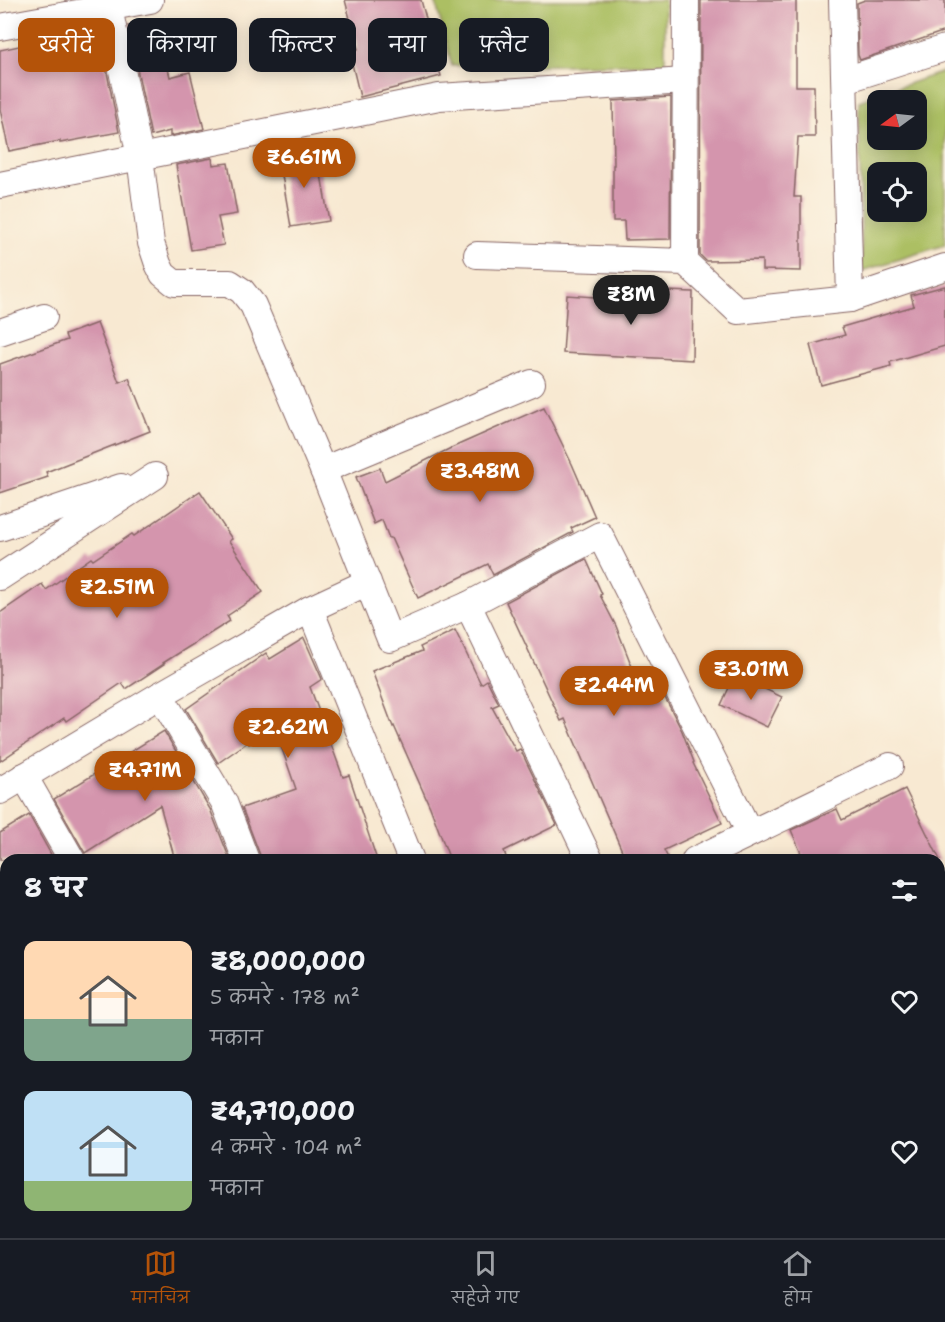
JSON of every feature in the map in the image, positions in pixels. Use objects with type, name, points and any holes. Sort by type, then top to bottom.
[{"type":"street","points":[[0,27],[150,0]]},
{"type":"street","points":[[685,262],[686,0]]},
{"type":"street","points":[[842,0],[850,299]]},
{"type":"street","points":[[109,8],[140,157],[150,243],[158,264],[163,274],[174,283],[230,283],[242,291],[253,305],[323,470],[390,639],[468,604],[600,535],[750,833]]},
{"type":"street","points":[[845,80],[945,48]]},
{"type":"street","points":[[0,185],[439,97],[686,81]]},
{"type":"street","points":[[477,255],[685,262],[738,311],[850,299],[945,267]]},
{"type":"street","points":[[0,332],[44,317]]},
{"type":"street","points":[[323,470],[532,383]]},
{"type":"street","points":[[0,528],[155,476],[0,577]]},
{"type":"street","points":[[0,791],[160,694],[310,609],[368,582]]},
{"type":"street","points":[[468,604],[587,854]]},
{"type":"street","points":[[310,609],[409,854]]},
{"type":"street","points":[[160,694],[224,802],[244,854]]},
{"type":"street","points":[[707,854],[890,766]]},
{"type":"street","points":[[24,776],[69,854]]},
{"type":"green space","points":[[435,0],[665,0],[665,64],[549,65],[549,18],[459,18],[459,66],[452,66],[447,47],[447,18],[440,18]]},
{"type":"green space","points":[[945,71],[945,245],[862,271],[859,101],[867,98],[867,150],[927,150],[927,90],[891,90]]},
{"type":"building","points":[[345,0],[421,0],[426,18],[368,18],[368,72],[440,72],[441,76],[360,97],[354,72],[356,72],[356,49],[358,49],[356,18],[350,18]]},
{"type":"building","points":[[701,0],[796,0],[796,86],[814,86],[815,137],[798,137],[794,197],[801,197],[801,271],[762,270],[762,260],[706,261],[700,255]]},
{"type":"building","points":[[865,0],[945,0],[945,31],[860,60],[857,3]]},
{"type":"building","points":[[18,46],[18,72],[107,72],[119,132],[9,151],[0,109],[0,50]]},
{"type":"building","points":[[138,72],[169,72],[170,77],[190,72],[204,129],[170,136],[170,131],[151,136]]},
{"type":"building","points":[[671,97],[670,239],[625,240],[624,221],[613,221],[613,101]]},
{"type":"building","points":[[317,151],[329,221],[291,227],[279,158]]},
{"type":"building","points":[[212,158],[213,165],[228,163],[237,214],[218,217],[224,245],[191,250],[176,165]]},
{"type":"building","points":[[945,286],[945,346],[890,362],[891,366],[821,385],[810,345],[845,335],[842,327],[914,306],[911,295]]},
{"type":"building","points":[[639,290],[693,292],[692,360],[563,353],[567,295],[638,300]]},
{"type":"building","points":[[97,323],[119,382],[129,378],[150,431],[46,472],[48,477],[0,493],[0,364],[67,340],[65,335]]},
{"type":"building","points":[[544,407],[595,517],[571,528],[573,532],[493,575],[488,564],[418,598],[382,520],[374,524],[356,477],[380,468],[385,481],[449,449]]},
{"type":"building","points":[[200,491],[232,539],[229,541],[263,592],[227,616],[230,621],[126,689],[122,683],[66,721],[64,718],[0,761],[0,613],[42,584],[46,590],[91,558],[93,560],[132,534],[134,536]]},
{"type":"building","points":[[586,559],[640,687],[656,680],[682,731],[693,763],[722,823],[664,850],[666,854],[623,854],[565,719],[561,721],[506,602]]},
{"type":"building","points":[[455,630],[481,684],[487,680],[499,704],[492,707],[516,751],[520,749],[557,825],[504,851],[505,854],[448,854],[430,807],[393,727],[372,671],[422,651],[420,647]]},
{"type":"building","points":[[304,638],[322,679],[310,687],[343,777],[349,775],[375,854],[260,854],[242,808],[296,789],[274,726],[218,763],[186,709],[266,653],[270,659]]},
{"type":"building","points":[[735,675],[782,697],[767,727],[721,705]]},
{"type":"building","points":[[164,731],[210,809],[228,854],[173,854],[160,805],[85,853],[54,799]]},
{"type":"building","points":[[905,789],[937,854],[801,854],[791,830],[837,809],[842,820]]},
{"type":"building","points":[[29,815],[51,854],[0,854],[0,833]]}]
